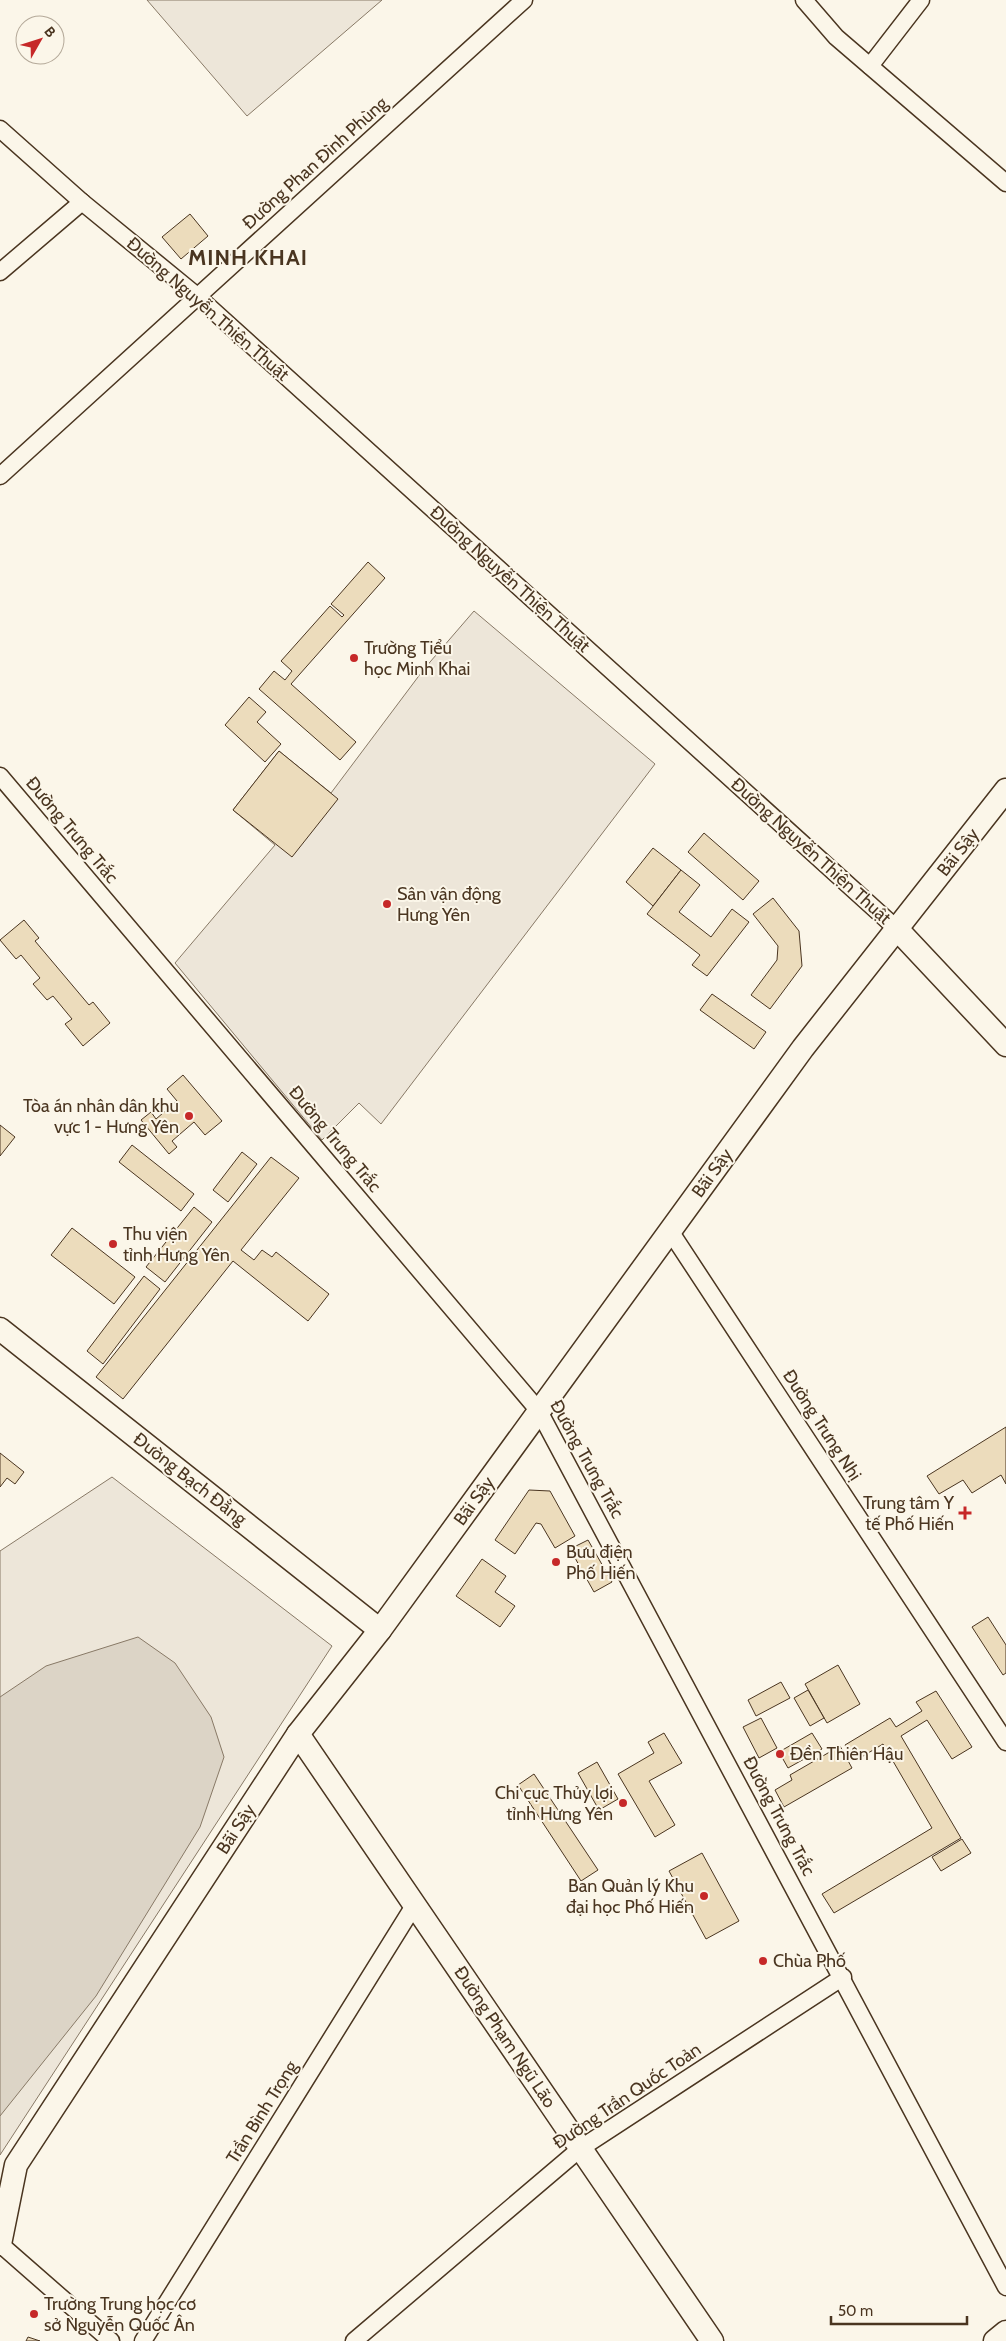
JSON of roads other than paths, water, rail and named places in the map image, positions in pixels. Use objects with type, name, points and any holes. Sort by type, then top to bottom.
[{"type":"street","name":"Đường Phan Đình Phùng","points":[[0,476],[524,0]]},
{"type":"street","points":[[804,0],[836,37],[1006,183]]},
{"type":"street","points":[[870,66],[921,0]]},
{"type":"street","name":"Đường Nguyễn Thiện Thuật","points":[[0,129],[82,202],[197,296],[897,929],[1006,1045]]},
{"type":"street","points":[[0,272],[82,202]]},
{"type":"street","name":"Đường Trưng Trắc","points":[[0,776],[539,1410],[1006,2287]]},
{"type":"street","name":"Bãi Sậy","points":[[0,2244],[16,2165],[298,1734],[380,1630],[803,1048],[1006,790]]},
{"type":"street","name":"Đường Trưng Nhị","points":[[670,1231],[1006,1742]]},
{"type":"street","name":"Đường Bạch Đằng","points":[[0,1329],[380,1630]]},
{"type":"street","name":"Đường Phạm Ngũ Lão","points":[[298,1734],[712,2341]]},
{"type":"street","name":"Trần Bình Trọng","points":[[143,2341],[415,1904]]},
{"type":"street","name":"Đường Trần Quốc Toản","points":[[354,2341],[581,2148],[842,1977]]},
{"type":"street","points":[[0,2244],[111,2341]]},
{"type":"street","points":[[994,2341],[1006,2332]]},
{"type":"place","name":"Trường Tiểu học Minh Khai","points":[[354,658]]},
{"type":"place","name":"Sân vận động Hưng Yên","points":[[387,904]]},
{"type":"place","name":"Tòa án nhân dân khu vực 1 - Hưng Yên","points":[[189,1116]]},
{"type":"place","name":"Thu viện tỉnh Hưng Yên","points":[[113,1244]]},
{"type":"place","name":"Trung tâm Y tế Phố Hiến","points":[[965,1513]]},
{"type":"place","name":"Bưu điện Phố Hiến","points":[[556,1562]]},
{"type":"place","name":"Đền Thiên Hậu","points":[[780,1754]]},
{"type":"place","name":"Chi cục Thủy lợi tỉnh Hưng Yên","points":[[623,1803]]},
{"type":"place","name":"Ban Quản lý Khu đại học Phố Hiến","points":[[704,1896]]},
{"type":"place","name":"Chùa Phố","points":[[763,1961]]},
{"type":"place","name":"Trường Trung học cơ sở Nguyễn Quốc Ân","points":[[34,2314]]},
{"type":"district","name":"MINH KHAI","points":[[248,257]]}]
